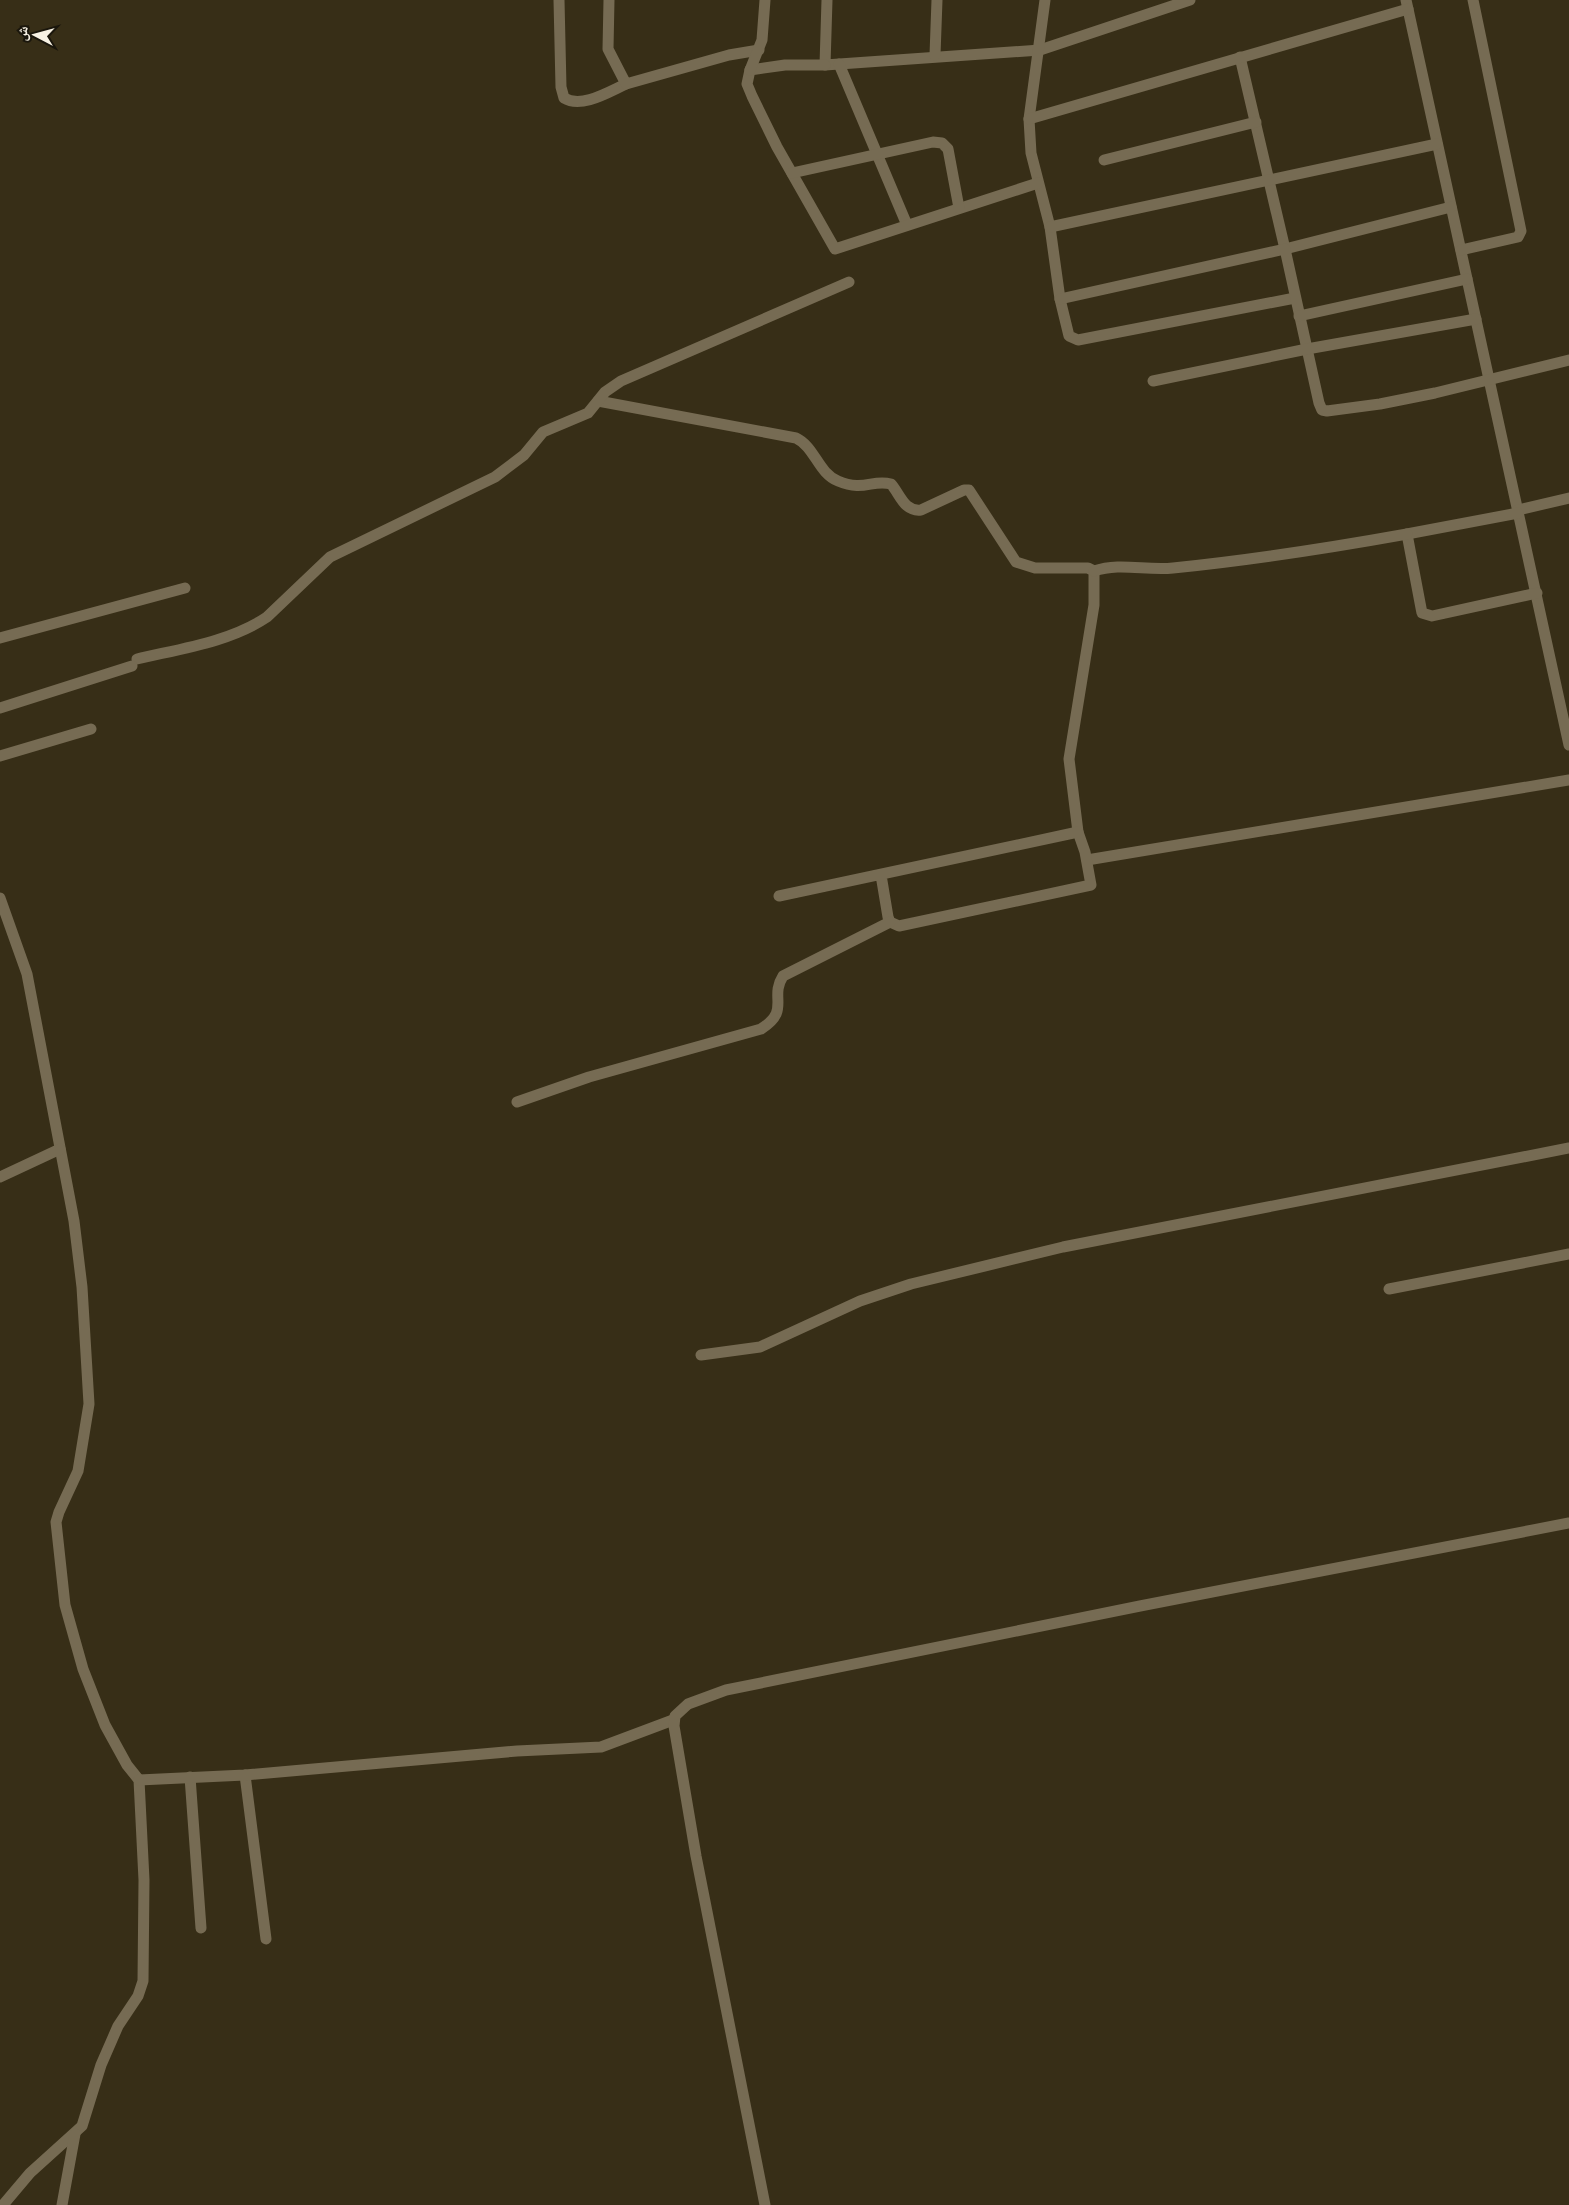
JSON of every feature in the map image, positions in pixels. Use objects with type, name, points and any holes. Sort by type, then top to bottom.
[{"type":"street","points":[[559,0],[561,87],[564,98],[573,101],[585,100],[626,84],[729,55],[759,50]]},
{"type":"street","points":[[609,0],[608,49],[626,84]]},
{"type":"street","points":[[765,0],[762,40],[750,70],[747,84],[792,173],[835,249],[1038,183]]},
{"type":"street","points":[[825,65],[827,0]]},
{"type":"street","points":[[935,55],[937,0]]},
{"type":"street","points":[[1045,0],[1040,50],[1029,119],[1031,153],[1050,227],[1060,299],[1067,333],[1078,340],[1295,298]]},
{"type":"street","points":[[750,70],[935,55],[1040,50],[1190,0]]},
{"type":"street","points":[[1461,250],[1518,237],[1521,231],[1473,0]]},
{"type":"street","points":[[1029,119],[1240,57],[1407,4],[1569,745]]},
{"type":"street","points":[[1240,57],[1322,410],[1327,411],[1380,404],[1569,360]]},
{"type":"street","points":[[839,64],[907,225]]},
{"type":"street","points":[[1104,160],[1256,122]]},
{"type":"street","points":[[792,173],[933,142],[942,143],[948,149],[959,208]]},
{"type":"street","points":[[1050,227],[1437,144]]},
{"type":"street","points":[[1060,299],[1285,249],[1451,207]]},
{"type":"street","points":[[1299,316],[1467,279]]},
{"type":"street","points":[[0,708],[258,624],[330,557],[495,477],[524,454],[543,432],[584,416],[605,392],[621,381],[849,282]]},
{"type":"street","points":[[1152,381],[1307,349],[1476,319]]},
{"type":"street","points":[[598,401],[796,438],[804,444],[827,475],[855,487],[881,482],[891,484],[901,500],[914,510],[921,510],[964,490],[969,490],[1016,562],[1030,568],[1088,568],[1094,571],[1112,566],[1166,569],[1273,557],[1407,534],[1518,512],[1569,498]]},
{"type":"street","points":[[1407,534],[1420,608],[1425,614],[1432,616],[1537,593]]},
{"type":"street","points":[[890,922],[899,926],[1091,885],[1087,860],[1078,832],[1069,759],[1094,605],[1094,571]]},
{"type":"street","points":[[0,638],[185,588]]},
{"type":"street","points":[[0,756],[91,728]]},
{"type":"street","points":[[1087,860],[1569,780]]},
{"type":"street","points":[[780,896],[1078,832]]},
{"type":"street","points":[[881,875],[890,922]]},
{"type":"street","points":[[0,898],[27,974],[74,1221],[82,1287],[89,1404],[78,1470],[59,1512],[57,1539],[65,1605],[82,1669],[105,1725],[127,1765],[139,1780],[144,1880],[143,1981],[138,1996],[118,2026],[101,2065],[85,2118],[75,2134],[30,2173],[3,2205]]},
{"type":"street","points":[[516,1102],[589,1077],[761,1029],[772,1022],[776,1015],[778,990],[783,976],[890,922]]},
{"type":"street","points":[[0,930],[12,929]]},
{"type":"street","points":[[701,1354],[760,1347],[860,1302],[912,1284],[1054,1249],[1569,1148]]},
{"type":"street","points":[[0,1177],[60,1149]]},
{"type":"street","points":[[1388,1289],[1569,1254]]},
{"type":"street","points":[[765,2205],[696,1856],[673,1720],[678,1711],[688,1704],[735,1688],[1140,1606],[1569,1523]]},
{"type":"street","points":[[139,1780],[245,1775],[517,1751],[601,1747],[673,1720]]},
{"type":"street","points":[[245,1775],[266,1939]]},
{"type":"street","points":[[190,1777],[201,1928]]},
{"type":"street","points":[[62,2205],[75,2134]]}]
